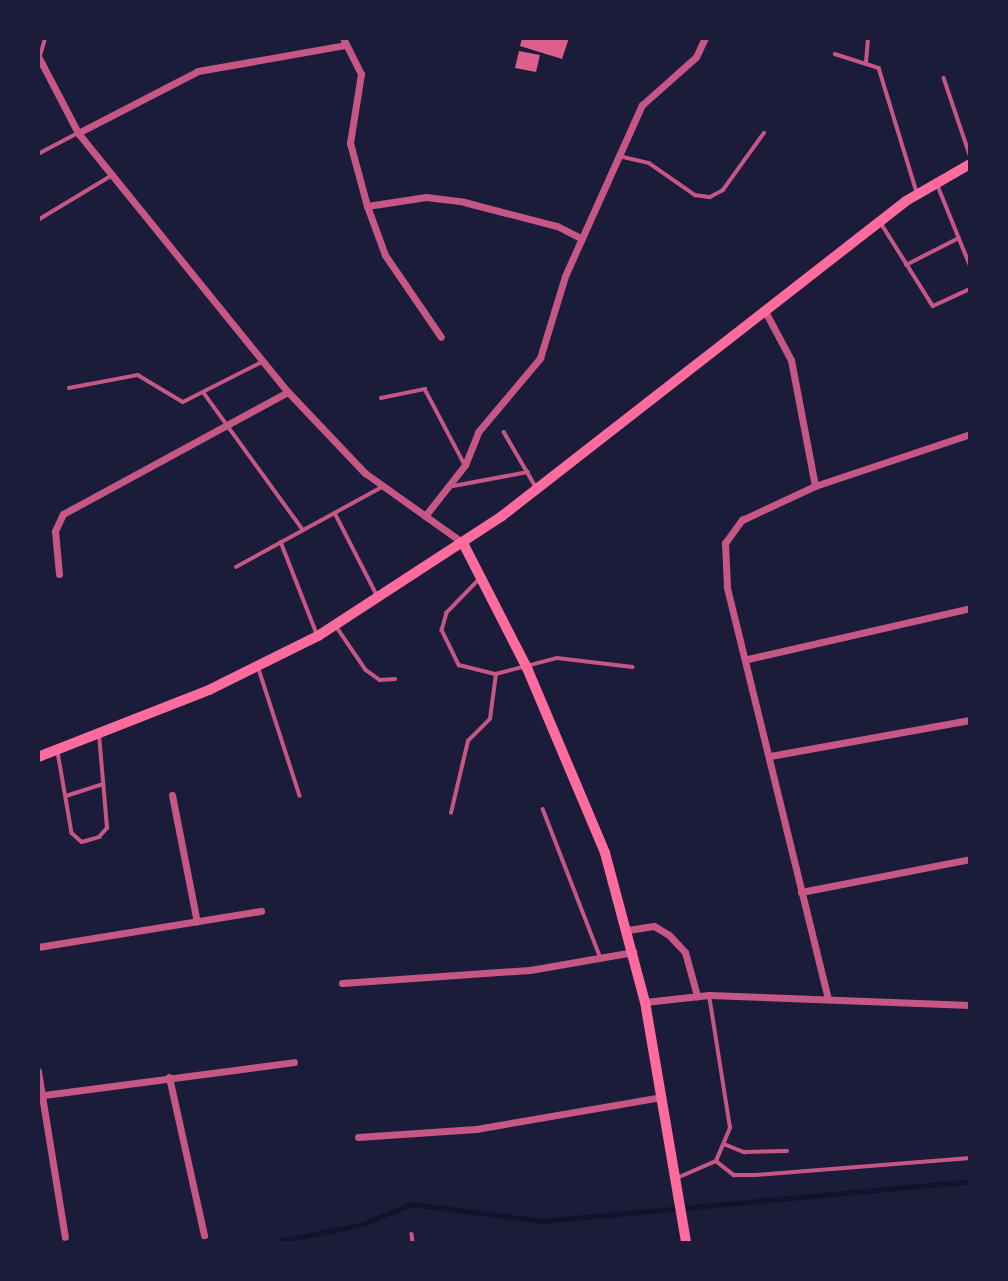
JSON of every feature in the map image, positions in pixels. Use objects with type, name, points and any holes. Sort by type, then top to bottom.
[{"type":"main road","points":[[38,757],[258,667],[318,636],[463,543],[766,313],[880,221],[936,181],[970,164]]},
{"type":"main road","points":[[463,543],[527,668],[587,804],[628,930],[645,1002],[686,1242]]},
{"type":"street","points":[[425,516],[465,465],[478,432],[540,358],[582,239],[616,155],[642,105],[696,57],[705,38]]},
{"type":"street","points":[[78,133],[198,71],[344,42],[353,49],[361,74],[350,143],[366,206],[385,255],[441,337]]},
{"type":"street","points":[[39,57],[78,133],[288,392],[383,487],[463,543]]},
{"type":"street","points":[[366,206],[426,197],[464,202],[556,226],[582,239]]},
{"type":"street","points":[[766,313],[791,360],[815,486]]},
{"type":"street","points":[[59,573],[55,531],[63,514],[288,392]]},
{"type":"street","points":[[828,999],[748,659],[727,587],[725,544],[742,520],[815,486],[970,434]]},
{"type":"street","points":[[748,659],[970,608]]},
{"type":"street","points":[[770,756],[970,720]]},
{"type":"street","points":[[172,795],[197,922]]},
{"type":"street","points":[[801,892],[970,859]]},
{"type":"street","points":[[38,947],[261,911]]},
{"type":"street","points":[[628,930],[654,926],[669,935],[685,952],[697,996]]},
{"type":"street","points":[[342,983],[601,958],[633,952]]},
{"type":"street","points":[[645,1002],[709,995],[970,1006]]},
{"type":"street","points":[[44,1095],[294,1062]]},
{"type":"street","points":[[38,1071],[65,1237]]},
{"type":"street","points":[[169,1077],[204,1235]]},
{"type":"street","points":[[358,1137],[476,1129],[662,1097]]},
{"type":"lane","points":[[39,57],[45,38]]},
{"type":"lane","points":[[866,62],[868,38]]},
{"type":"lane","points":[[835,54],[866,62],[882,72],[918,193]]},
{"type":"lane","points":[[944,78],[970,155]]},
{"type":"lane","points":[[38,154],[78,133]]},
{"type":"lane","points":[[616,155],[649,163],[695,195],[710,197],[723,190],[764,133]]},
{"type":"lane","points":[[38,220],[113,175]]},
{"type":"lane","points":[[936,181],[970,265]]},
{"type":"lane","points":[[880,221],[933,306],[970,289]]},
{"type":"lane","points":[[906,265],[959,238]]},
{"type":"lane","points":[[69,388],[138,375],[183,402],[262,362]]},
{"type":"lane","points":[[381,398],[425,389],[465,465]]},
{"type":"lane","points":[[204,393],[303,530]]},
{"type":"lane","points":[[504,432],[537,488]]},
{"type":"lane","points":[[446,488],[528,472]]},
{"type":"lane","points":[[236,567],[383,487]]},
{"type":"lane","points":[[335,513],[378,596]]},
{"type":"lane","points":[[281,542],[318,636]]},
{"type":"lane","points":[[481,579],[447,613],[444,638],[459,665],[496,674],[557,658],[632,667]]},
{"type":"lane","points":[[334,624],[366,670],[380,680],[395,679]]},
{"type":"lane","points":[[258,667],[300,796]]},
{"type":"lane","points":[[451,813],[468,741],[490,719],[496,674]]},
{"type":"lane","points":[[58,749],[65,796],[76,839],[99,837],[107,828],[99,733]]},
{"type":"lane","points":[[65,796],[103,784]]},
{"type":"lane","points":[[542,809],[601,958]]},
{"type":"lane","points":[[677,1178],[716,1161],[730,1128],[709,995]]},
{"type":"lane","points":[[724,1144],[744,1152],[787,1151]]},
{"type":"lane","points":[[716,1161],[744,1175],[970,1158]]},
{"type":"lane","points":[[412,1234],[413,1242]]},
{"type":"building","points":[[522,38],[569,38],[562,59],[520,46]]},
{"type":"building","points":[[519,51],[540,55],[536,72],[515,68]]},
{"type":"waterway","points":[[277,1242],[363,1224],[411,1204],[542,1221],[970,1181]]}]
